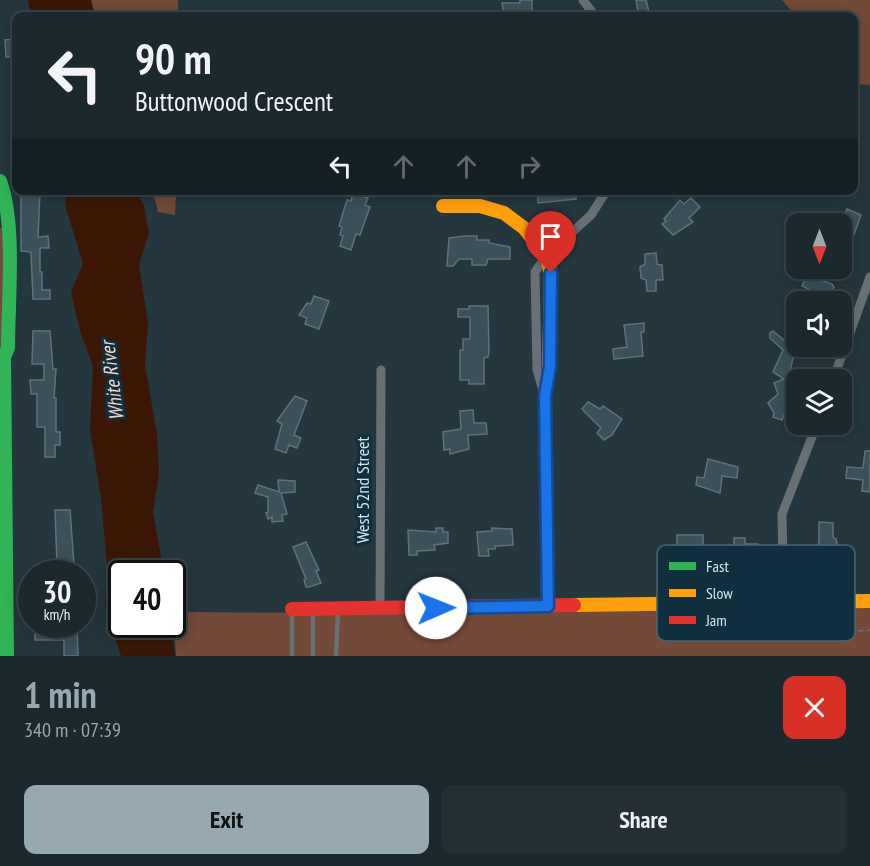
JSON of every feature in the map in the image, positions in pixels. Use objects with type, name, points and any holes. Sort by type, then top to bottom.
[{"type":"street","points":[[0,181],[4,188],[3,223],[8,348],[2,354],[3,613],[7,656]]},
{"type":"street","points":[[546,256],[585,221],[603,195]]},
{"type":"street","points":[[443,206],[480,206],[504,213],[524,228],[546,256],[551,273],[550,366],[545,396],[548,606]]},
{"type":"street","points":[[837,369],[870,277]]},
{"type":"street","name":"West 52nd Street","points":[[380,609],[381,370]]},
{"type":"street","points":[[783,545],[782,514],[813,435]]},
{"type":"street","points":[[855,601],[870,601]]},
{"type":"street","points":[[292,609],[657,605]]},
{"type":"lane","points":[[292,609],[292,656]]},
{"type":"lane","points":[[313,609],[313,656]]},
{"type":"lane","points":[[336,656],[338,609]]},
{"type":"path","points":[[858,631],[870,630]]},
{"type":"shaded area","points":[[91,0],[178,0],[178,12],[94,12]]},
{"type":"shaded area","points":[[782,0],[870,0],[870,85],[858,84],[858,12],[792,12]]},
{"type":"shaded area","points":[[154,195],[176,195],[175,215],[158,212]]},
{"type":"shaded area","points":[[0,227],[4,231],[4,352],[0,352]]},
{"type":"shaded area","points":[[855,607],[870,607],[870,656],[176,656],[175,638],[186,638],[186,612],[386,613],[657,610],[657,641],[855,641]]},
{"type":"water","points":[[28,0],[91,0],[94,12],[30,12]]},
{"type":"water","name":"White River","points":[[65,195],[138,195],[144,206],[149,233],[139,265],[148,323],[145,365],[157,434],[159,474],[153,512],[162,560],[108,560],[108,576],[101,499],[90,429],[93,366],[80,331],[71,292],[83,264],[66,208]]},
{"type":"water","points":[[108,576],[108,615],[105,605]]},
{"type":"water","points":[[115,638],[172,638],[175,656],[121,656]]},
{"type":"building","points":[[520,0],[532,0],[532,11],[504,12],[502,3],[520,3]]},
{"type":"building","points":[[636,0],[646,0],[649,12],[638,12]]},
{"type":"building","points":[[12,39],[12,56],[6,57],[5,40]]},
{"type":"building","points":[[21,195],[40,195],[38,237],[48,236],[49,248],[40,248],[40,272],[42,272],[42,290],[50,290],[50,299],[33,299],[31,252],[21,251]]},
{"type":"building","points":[[352,195],[359,195],[368,198],[365,205],[370,207],[360,235],[356,234],[351,250],[340,246],[343,236],[340,235],[342,227],[339,226],[347,200],[351,201]]},
{"type":"building","points":[[538,195],[576,195],[576,199],[538,203]]},
{"type":"building","points":[[691,198],[700,207],[689,218],[693,222],[673,235],[662,224],[666,221],[664,219],[680,200],[684,204]]},
{"type":"building","points":[[847,209],[861,215],[852,240],[852,213],[846,213]]},
{"type":"building","points":[[477,236],[477,240],[489,240],[489,243],[510,247],[510,259],[488,259],[486,265],[472,265],[472,259],[459,259],[453,266],[447,266],[449,238]]},
{"type":"building","points":[[656,253],[657,264],[662,265],[663,280],[656,280],[656,291],[647,291],[646,280],[641,278],[640,267],[645,264],[645,254]]},
{"type":"building","points":[[805,279],[818,279],[834,287],[832,291],[813,291],[802,286]]},
{"type":"building","points":[[314,296],[329,301],[319,329],[305,324],[307,318],[299,315],[307,303],[311,304]]},
{"type":"building","points":[[469,306],[488,306],[489,351],[488,357],[484,358],[484,384],[469,384],[469,380],[460,380],[460,350],[463,350],[463,339],[470,339],[470,317],[458,317],[458,309],[469,309]]},
{"type":"building","points":[[644,323],[644,332],[641,332],[643,356],[614,359],[613,349],[627,347],[624,325]]},
{"type":"building","points":[[33,331],[50,331],[53,369],[56,369],[54,398],[56,398],[56,432],[60,432],[60,445],[55,445],[55,457],[45,457],[45,427],[37,427],[37,394],[31,394],[30,380],[44,380],[44,364],[32,364]]},
{"type":"building","points":[[773,331],[786,341],[786,357],[793,357],[791,369],[786,369],[786,413],[782,420],[773,417],[774,413],[768,403],[778,394],[774,383],[784,379],[773,372],[783,350],[770,338],[770,333]]},
{"type":"building","points":[[295,396],[307,401],[294,435],[301,438],[297,448],[289,445],[286,453],[275,449],[282,424],[277,421]]},
{"type":"building","points":[[588,402],[600,409],[603,406],[622,419],[612,435],[604,440],[597,433],[601,428],[582,409]]},
{"type":"building","points":[[473,410],[474,423],[486,423],[487,434],[468,435],[469,449],[450,454],[450,449],[444,450],[443,432],[461,429],[460,411]]},
{"type":"building","points":[[865,451],[870,451],[870,492],[862,491],[863,480],[846,478],[847,467],[863,468]]},
{"type":"building","points":[[708,459],[738,467],[737,478],[722,476],[720,493],[696,485],[697,477],[704,478]]},
{"type":"building","points":[[278,480],[295,481],[295,492],[281,493],[287,514],[282,515],[283,521],[272,522],[272,517],[268,519],[266,513],[268,512],[268,497],[255,493],[258,485],[279,492]]},
{"type":"building","points":[[55,510],[70,510],[74,560],[57,560]]},
{"type":"building","points":[[819,522],[833,523],[836,545],[818,545]]},
{"type":"building","points":[[436,528],[443,528],[443,532],[448,532],[448,543],[434,545],[435,550],[417,551],[417,555],[409,555],[408,530],[436,532]]},
{"type":"building","points":[[492,528],[512,529],[513,545],[495,546],[495,549],[488,549],[489,556],[479,556],[477,532],[492,531]]},
{"type":"building","points":[[677,535],[703,535],[703,545],[677,545]]},
{"type":"building","points":[[734,538],[745,538],[745,544],[758,544],[758,545],[734,545]]},
{"type":"building","points":[[306,542],[319,570],[316,571],[321,583],[309,587],[306,587],[304,580],[306,579],[293,547]]},
{"type":"building","points":[[35,638],[77,638],[78,656],[64,656],[64,640],[35,640]]},
{"type":"traffic: fast","points":[[0,181],[5,199],[10,241],[8,348],[4,357],[7,656]]},
{"type":"traffic: slow","points":[[443,206],[480,206],[504,213],[524,228],[546,256],[551,273],[549,370]]},
{"type":"traffic: slow","points":[[855,601],[870,601]]},
{"type":"traffic: slow","points":[[574,605],[657,604]]},
{"type":"traffic: jam","points":[[548,606],[545,396],[549,370]]},
{"type":"traffic: jam","points":[[292,609],[574,605]]},
{"type":"route","points":[[436,608],[548,606],[545,396],[550,366],[551,273]]}]
